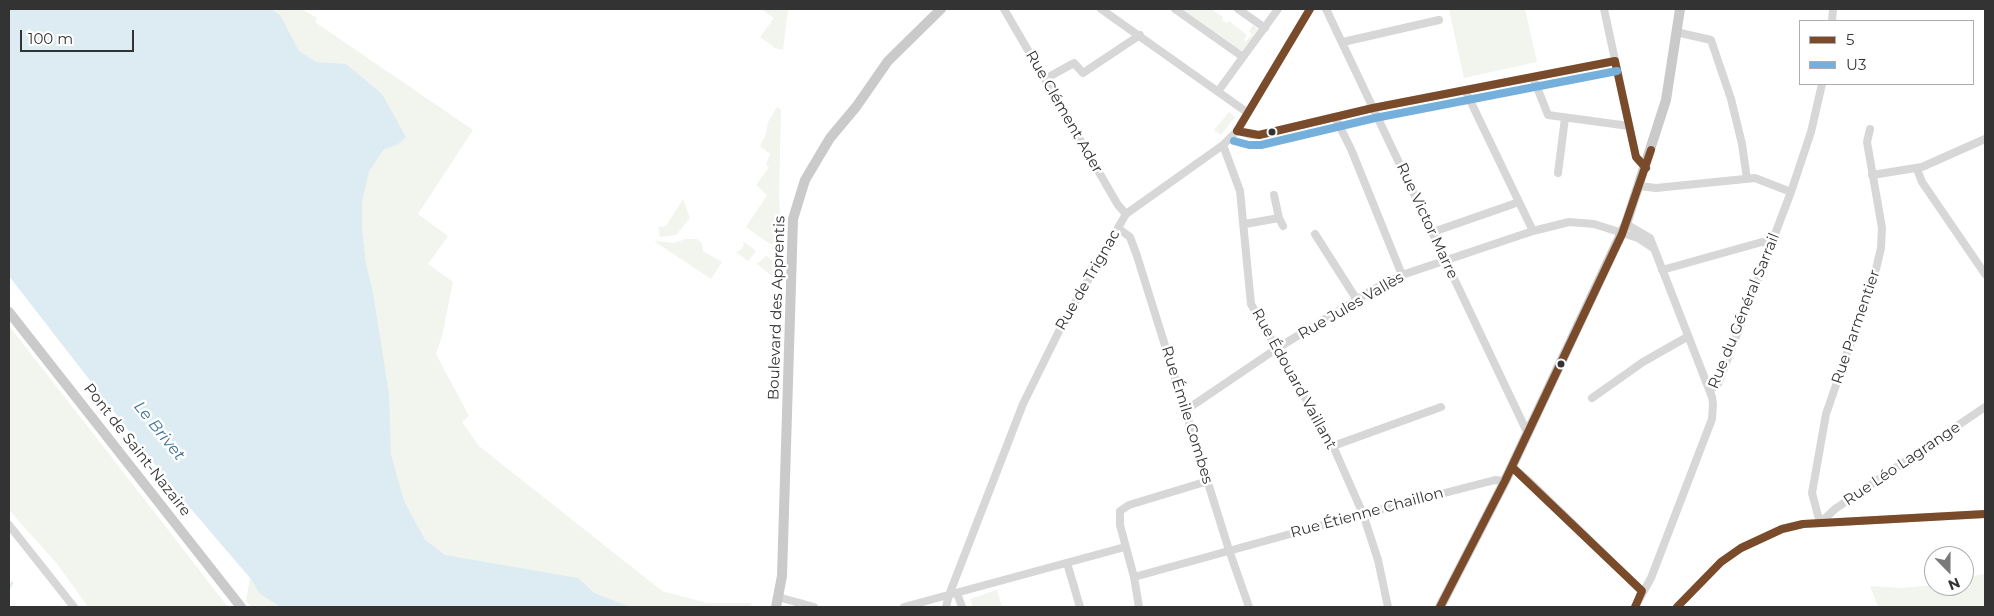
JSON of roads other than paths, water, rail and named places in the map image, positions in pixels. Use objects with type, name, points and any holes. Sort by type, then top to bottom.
[{"type":"main road","name":"Boulevard des Apprentis","points":[[777,602],[782,576],[793,218],[805,180],[830,138],[856,107],[888,61],[941,9]]},
{"type":"main road","points":[[1440,607],[1512,467],[1622,234],[1652,150],[1666,100],[1680,9]]},
{"type":"main road","name":"Pont de Saint-Nazaire","points":[[9,312],[241,607]]},
{"type":"street","name":"Rue Clément Ader","points":[[1004,9],[1118,205],[1126,214]]},
{"type":"street","points":[[1101,9],[1219,90],[1248,113]]},
{"type":"street","points":[[1175,9],[1243,57]]},
{"type":"street","points":[[1238,9],[1265,28]]},
{"type":"street","points":[[1219,90],[1278,9]]},
{"type":"street","points":[[1299,9],[1308,11]]},
{"type":"street","name":"Rue Victor Marre","points":[[1326,9],[1528,434]]},
{"type":"street","points":[[1604,9],[1636,157],[1646,168]]},
{"type":"street","name":"Rue de Trignac","points":[[946,607],[1023,404],[1062,325],[1126,214],[1223,144],[1237,131],[1308,11]]},
{"type":"street","points":[[1343,42],[1439,20]]},
{"type":"street","points":[[1676,32],[1711,40],[1732,99],[1742,144],[1747,179]]},
{"type":"street","points":[[1045,79],[1074,63],[1083,73],[1140,35]]},
{"type":"street","points":[[1237,131],[1259,135],[1373,108],[1466,92],[1615,61]]},
{"type":"street","points":[[1533,77],[1548,115],[1629,126]]},
{"type":"street","name":"Rue du Général Sarrail","points":[[1635,607],[1642,591],[1651,578],[1712,419],[1712,397],[1710,390],[1718,384],[1791,192],[1811,132],[1822,85]]},
{"type":"street","points":[[1466,92],[1533,231]]},
{"type":"street","points":[[1335,117],[1351,149],[1402,275]]},
{"type":"street","points":[[1558,173],[1565,118]]},
{"type":"street","name":"Rue Parmentier","points":[[1820,523],[1812,493],[1822,430],[1876,269],[1881,248],[1881,223],[1867,142],[1870,130]]},
{"type":"street","points":[[1872,175],[1917,169],[1985,138]]},
{"type":"street","name":"Rue Édouard Vaillant","points":[[1223,144],[1240,191],[1252,304],[1333,446],[1362,514],[1378,560],[1388,607]]},
{"type":"street","points":[[1634,147],[1652,150]]},
{"type":"street","points":[[1917,169],[1922,182],[1985,274]]},
{"type":"street","points":[[1640,186],[1656,188],[1747,179],[1763,180],[1791,192]]},
{"type":"street","points":[[1274,195],[1279,218],[1283,226]]},
{"type":"street","points":[[1433,232],[1519,202]]},
{"type":"street","points":[[1245,224],[1279,218]]},
{"type":"street","name":"Rue Jules Vallès","points":[[1186,410],[1276,349],[1402,275],[1533,231],[1569,222],[1594,224],[1638,238],[1653,248]]},
{"type":"street","points":[[1626,224],[1650,238],[1687,337],[1710,390]]},
{"type":"street","name":"Rue Émile Combes","points":[[1119,228],[1132,242],[1229,550],[1249,607]]},
{"type":"street","points":[[1315,234],[1357,300]]},
{"type":"street","points":[[1662,270],[1762,242],[1771,244]]},
{"type":"street","points":[[1592,398],[1643,362],[1687,337]]},
{"type":"street","points":[[1333,446],[1441,407]]},
{"type":"street","name":"Rue Léo Lagrange","points":[[1820,523],[1836,509],[1985,407]]},
{"type":"street","points":[[1512,467],[1528,480],[1642,591]]},
{"type":"street","points":[[1139,607],[1134,577],[1118,518],[1120,511],[1129,505],[1208,480]]},
{"type":"street","name":"Rue Étienne Chaillon","points":[[1134,577],[1362,514],[1495,480],[1505,481]]},
{"type":"street","points":[[1683,605],[1721,562],[1740,548],[1764,535],[1782,529],[1820,523],[1985,514]]},
{"type":"street","points":[[9,525],[74,607]]},
{"type":"street","points":[[904,607],[1125,546]]},
{"type":"street","points":[[1067,563],[1080,607]]},
{"type":"street","points":[[957,593],[962,607]]},
{"type":"street","points":[[777,602],[814,607]]},
{"type":"water","name":"Le Brivet","points":[[9,9],[270,9],[280,15],[299,51],[316,62],[346,64],[382,94],[406,137],[397,145],[384,149],[369,171],[362,202],[362,230],[366,264],[373,293],[389,394],[391,455],[404,501],[425,540],[445,555],[578,578],[594,593],[630,607],[280,607],[260,594],[250,578],[174,489],[9,276]]},
{"type":"waterway","points":[[9,588],[12,583]]}]
